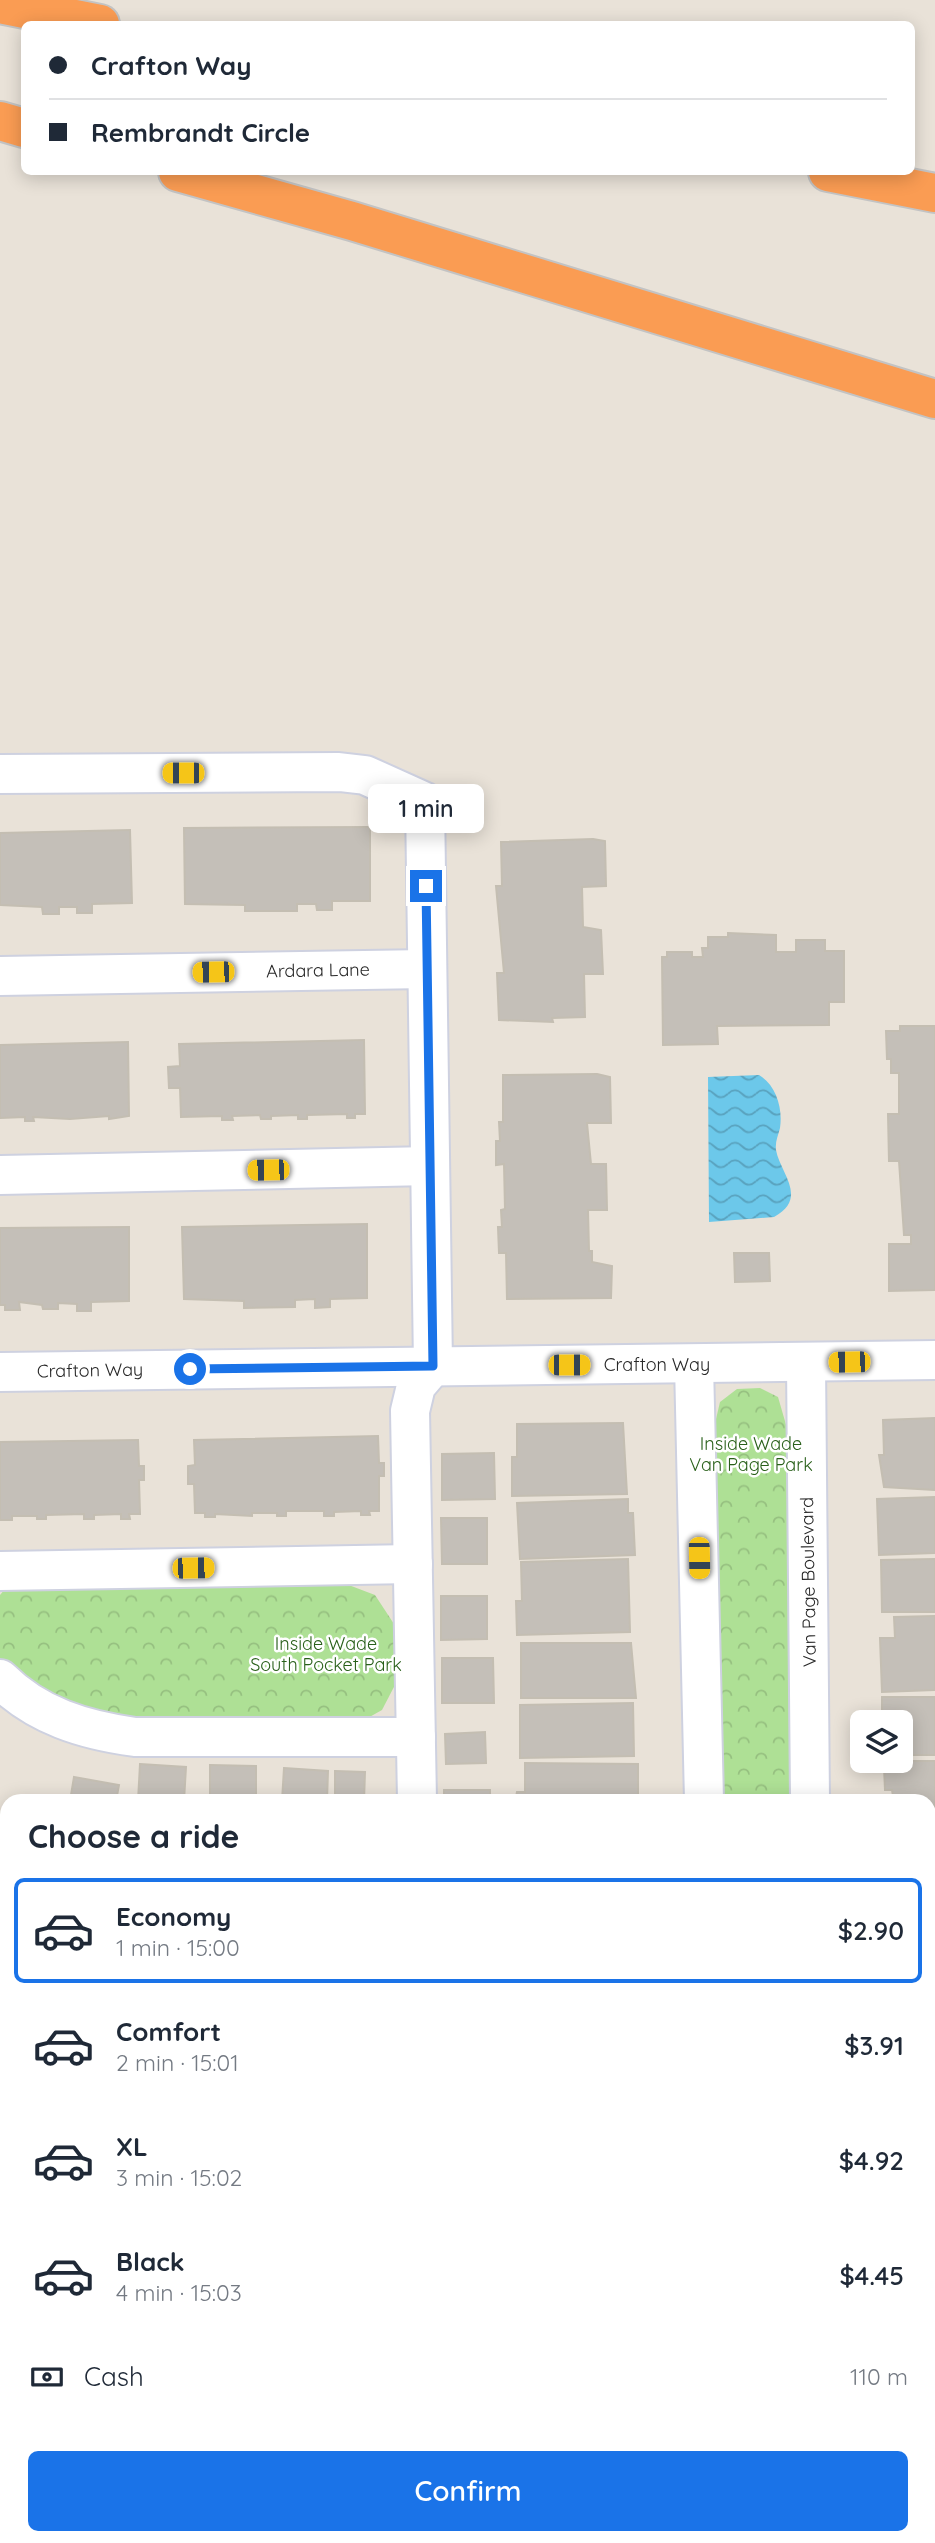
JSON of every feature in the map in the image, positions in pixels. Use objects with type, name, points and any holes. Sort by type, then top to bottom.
[{"type":"highway","points":[[0,4],[85,21]]},
{"type":"highway","points":[[0,121],[21,127]]},
{"type":"highway","points":[[189,175],[365,225],[935,399]]},
{"type":"highway","points":[[843,175],[935,193]]},
{"type":"street","points":[[0,774],[339,772],[365,775],[425,802],[433,1366],[416,1386],[410,1411],[417,1794]]},
{"type":"street","name":"Ardara Lane","points":[[0,976],[427,968]]},
{"type":"street","points":[[0,1175],[429,1166]]},
{"type":"street","name":"Crafton Way","points":[[0,1371],[935,1360]]},
{"type":"street","name":"Van Page Boulevard","points":[[806,1363],[810,1794]]},
{"type":"street","points":[[694,1364],[704,1794]]},
{"type":"street","points":[[0,1571],[413,1564]]},
{"type":"street","points":[[0,1679],[13,1692],[55,1718],[97,1732],[135,1737],[416,1737]]},
{"type":"green space","name":"Inside Wade Van Page Park","points":[[760,1388],[778,1397],[789,1435],[794,1794],[720,1794],[712,1436],[720,1402],[737,1389]]},
{"type":"green space","name":"Inside Wade South Pocket Park","points":[[346,1584],[375,1595],[394,1624],[396,1683],[382,1710],[357,1724],[138,1721],[97,1716],[28,1687],[0,1660],[0,1595],[5,1589]]},
{"type":"water","points":[[759,1075],[774,1091],[779,1105],[781,1120],[776,1150],[790,1185],[790,1202],[774,1217],[709,1222],[708,1077]]},
{"type":"building","points":[[370,827],[370,901],[332,901],[332,910],[317,910],[316,904],[297,904],[297,911],[245,911],[245,905],[185,904],[184,828]]},
{"type":"building","points":[[130,830],[132,903],[92,904],[92,913],[77,913],[77,907],[59,907],[59,914],[43,914],[42,907],[0,905],[0,833]]},
{"type":"building","points":[[593,839],[605,841],[606,886],[582,887],[583,927],[601,930],[603,974],[584,974],[585,1017],[552,1018],[553,1022],[499,1020],[497,973],[504,973],[496,886],[502,886],[501,842]]},
{"type":"building","points":[[728,933],[776,935],[776,952],[796,952],[796,940],[825,940],[825,951],[844,951],[844,1002],[829,1002],[829,1025],[717,1026],[718,1044],[663,1045],[662,957],[667,957],[667,952],[692,952],[692,957],[703,957],[702,948],[708,948],[708,937],[728,937]]},
{"type":"building","points":[[900,1026],[935,1026],[935,1290],[889,1291],[889,1244],[911,1244],[911,1235],[904,1235],[899,1161],[889,1161],[888,1114],[899,1114],[899,1073],[891,1073],[891,1059],[887,1059],[886,1031],[900,1031]]},
{"type":"building","points":[[364,1040],[365,1114],[355,1114],[355,1118],[347,1118],[347,1114],[307,1115],[307,1119],[298,1119],[298,1115],[271,1116],[271,1119],[261,1119],[260,1115],[232,1116],[233,1120],[222,1120],[222,1116],[181,1117],[180,1088],[169,1088],[168,1067],[180,1066],[179,1044]]},
{"type":"building","points":[[128,1042],[129,1116],[109,1119],[109,1116],[70,1119],[33,1117],[34,1121],[25,1121],[25,1117],[0,1118],[0,1045]]},
{"type":"building","points":[[597,1074],[610,1077],[611,1123],[587,1123],[591,1164],[606,1164],[607,1210],[588,1210],[589,1251],[592,1251],[592,1262],[612,1266],[611,1298],[507,1299],[506,1253],[499,1253],[498,1227],[502,1227],[501,1210],[505,1209],[504,1164],[496,1165],[496,1141],[500,1141],[499,1122],[503,1122],[503,1075]]},
{"type":"building","points":[[367,1224],[367,1298],[330,1299],[330,1307],[315,1308],[315,1299],[295,1300],[295,1307],[244,1308],[244,1301],[184,1299],[182,1227]]},
{"type":"building","points":[[129,1227],[129,1301],[91,1302],[91,1311],[77,1311],[77,1304],[58,1303],[58,1309],[43,1309],[42,1305],[19,1302],[20,1310],[5,1310],[5,1305],[0,1305],[0,1228]]},
{"type":"building","points":[[734,1253],[769,1253],[770,1281],[735,1282]]},
{"type":"building","points":[[935,1418],[935,1490],[884,1487],[879,1455],[884,1455],[883,1420]]},
{"type":"building","points":[[623,1423],[627,1494],[512,1496],[512,1457],[517,1457],[517,1424]]},
{"type":"building","points":[[378,1436],[379,1463],[384,1463],[384,1476],[379,1476],[379,1511],[369,1511],[370,1515],[361,1515],[361,1511],[334,1512],[334,1516],[324,1516],[324,1511],[286,1511],[286,1516],[277,1516],[277,1513],[252,1513],[252,1516],[215,1514],[215,1517],[205,1517],[205,1513],[195,1513],[194,1484],[188,1484],[188,1466],[195,1465],[194,1440]]},
{"type":"building","points":[[138,1440],[139,1466],[144,1466],[144,1480],[139,1480],[140,1514],[129,1514],[130,1519],[121,1519],[121,1514],[94,1515],[94,1519],[84,1519],[84,1514],[46,1515],[46,1519],[37,1519],[37,1516],[12,1516],[12,1520],[0,1520],[0,1442]]},
{"type":"building","points":[[494,1453],[495,1499],[442,1500],[442,1454]]},
{"type":"building","points":[[935,1497],[935,1553],[879,1555],[877,1499]]},
{"type":"building","points":[[628,1499],[628,1513],[633,1513],[635,1555],[520,1559],[517,1503]]},
{"type":"building","points":[[441,1518],[487,1518],[487,1564],[442,1564]]},
{"type":"building","points":[[628,1559],[630,1632],[517,1635],[516,1601],[522,1601],[521,1562]]},
{"type":"building","points":[[935,1559],[935,1612],[882,1612],[881,1560]]},
{"type":"building","points":[[441,1596],[487,1596],[487,1639],[441,1640]]},
{"type":"building","points":[[935,1616],[935,1690],[882,1692],[880,1638],[895,1638],[894,1617]]},
{"type":"building","points":[[521,1643],[631,1643],[636,1698],[521,1698]]},
{"type":"building","points":[[442,1658],[493,1658],[494,1703],[442,1703]]},
{"type":"building","points":[[882,1697],[935,1697],[935,1755],[913,1755],[913,1710],[882,1710]]},
{"type":"building","points":[[633,1703],[634,1756],[520,1758],[520,1705]]},
{"type":"building","points":[[485,1732],[486,1763],[446,1764],[445,1734]]},
{"type":"building","points":[[913,1761],[935,1761],[935,1794],[893,1794],[892,1790],[885,1790],[884,1773],[913,1773]]},
{"type":"building","points":[[525,1763],[638,1764],[638,1794],[517,1794],[525,1792]]},
{"type":"building","points":[[140,1764],[186,1767],[184,1794],[138,1794]]},
{"type":"building","points":[[210,1765],[256,1766],[256,1794],[210,1794]]},
{"type":"building","points":[[284,1768],[328,1771],[327,1794],[282,1794]]},
{"type":"building","points":[[335,1771],[365,1772],[364,1794],[335,1794]]},
{"type":"building","points":[[74,1777],[119,1785],[117,1794],[71,1794]]},
{"type":"building","points":[[444,1790],[490,1790],[490,1794],[444,1794]]},
{"type":"route","points":[[190,1369],[433,1366],[426,886]]}]
